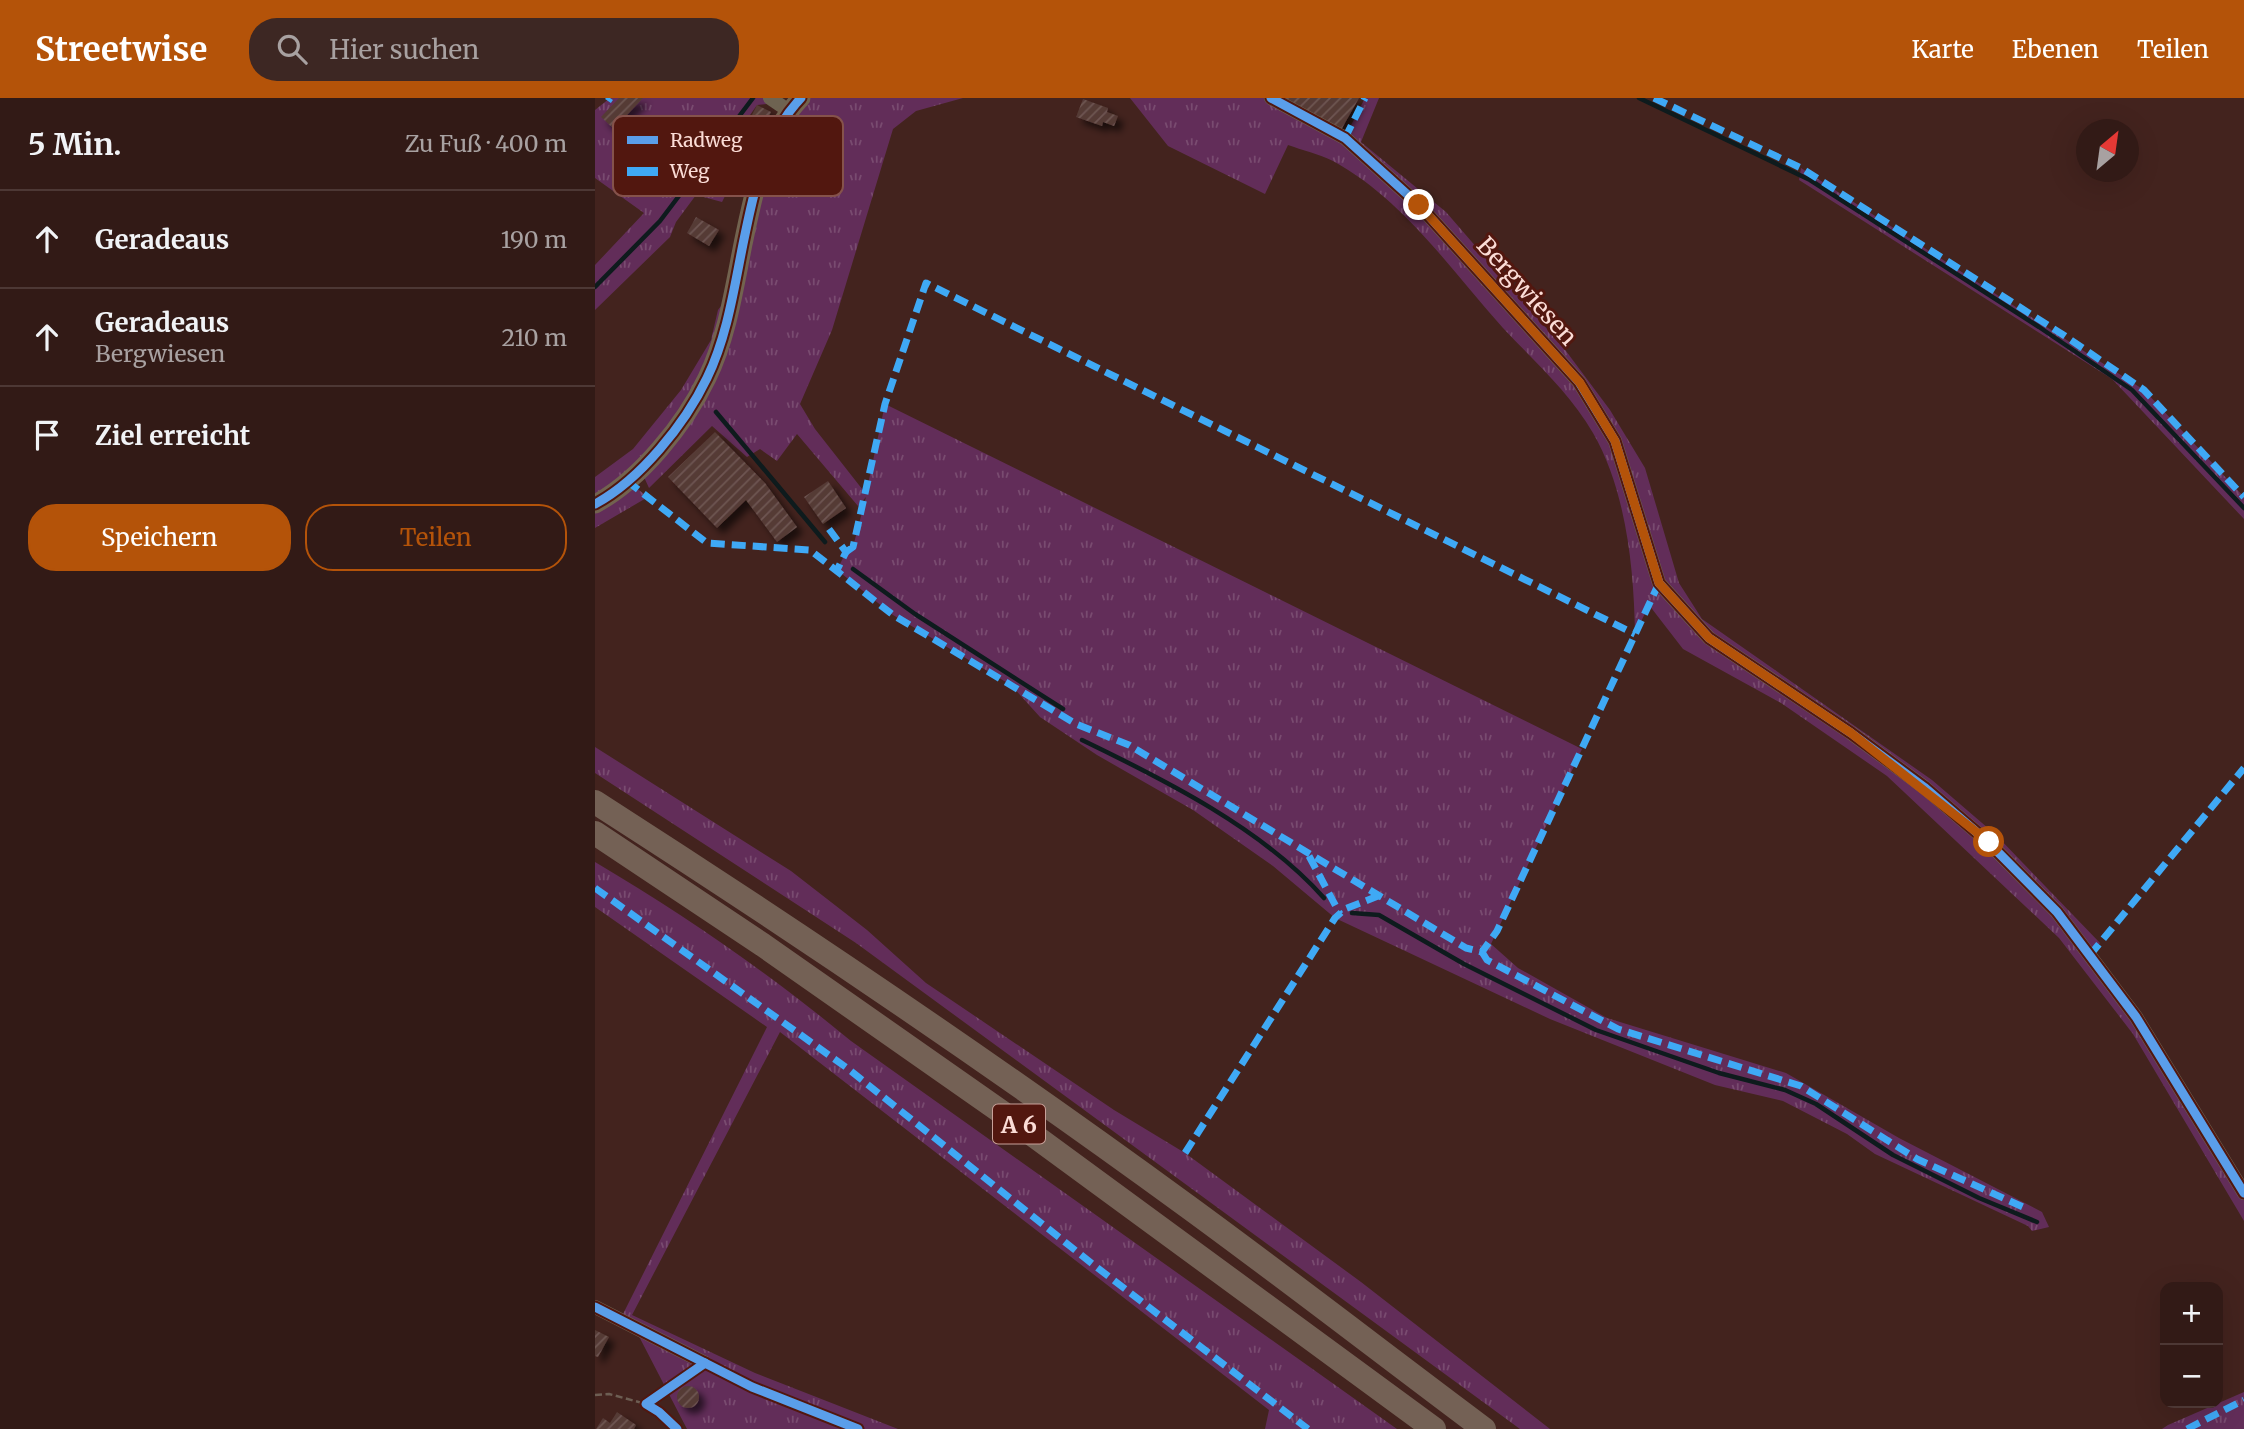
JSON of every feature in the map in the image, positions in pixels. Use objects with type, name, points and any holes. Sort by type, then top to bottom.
[{"type":"highway","name":"A 6","points":[[595,802],[782,925],[1083,1132],[1187,1206],[1484,1429]]},
{"type":"highway","name":"A 6","points":[[595,832],[717,913],[1017,1123],[1434,1429]]},
{"type":"street","name":"Bergwiesen","points":[[1271,98],[1345,138],[1419,205],[1580,383],[1615,441],[1659,583],[1709,638],[1851,733],[1924,787],[1989,842],[2057,912],[2136,1017],[2244,1193]]},
{"type":"street","points":[[595,504],[627,481],[662,448],[707,378],[728,317],[754,196]]},
{"type":"street","points":[[595,1307],[705,1363]]},
{"type":"path","points":[[595,1395],[620,1397],[646,1404]]},
{"type":"green space","points":[[610,98],[770,98],[775,103],[757,105],[749,116],[613,116],[613,191],[595,178],[595,110]]},
{"type":"green space","points":[[801,98],[963,98],[916,111],[893,129],[832,330],[800,404],[815,429],[866,494],[885,404],[1582,749],[1491,944],[1518,968],[1607,1018],[1786,1073],[1899,1138],[2042,1212],[2049,1227],[2032,1231],[2028,1226],[1875,1154],[1847,1134],[1783,1101],[1715,1085],[1550,1019],[1335,918],[1273,866],[1193,810],[1097,755],[1040,717],[1011,685],[893,615],[837,570],[846,552],[853,547],[866,497],[858,506],[797,434],[777,461],[760,449],[747,457],[712,426],[649,488],[644,477],[627,481],[648,497],[595,528],[595,477],[633,449],[681,390],[711,340],[718,310],[734,289],[755,196],[843,196],[843,116],[793,116]]},
{"type":"green space","points":[[1130,98],[1271,98],[1345,137],[1365,98],[1379,98],[1361,142],[1446,212],[1566,351],[1610,410],[1645,468],[1679,583],[1702,619],[1932,780],[1996,835],[2100,943],[2090,956],[2244,1193],[2244,1221],[2133,1034],[2059,938],[1887,776],[1781,703],[1683,649],[1649,605],[1635,634],[1633,583],[1621,504],[1604,455],[1593,433],[1563,391],[1503,328],[1404,215],[1382,195],[1333,161],[1288,145],[1265,194],[1168,146]]},
{"type":"green space","points":[[1801,168],[2144,390],[2244,497],[2244,519],[2112,379],[1799,180]]},
{"type":"green space","points":[[620,196],[695,196],[676,222],[670,237],[595,310],[595,265],[644,213]]},
{"type":"green space","points":[[700,196],[725,196],[722,202]]},
{"type":"green space","points":[[595,747],[791,871],[867,930],[926,983],[1114,1110],[1185,1153],[1361,1282],[1550,1429],[1520,1429],[856,943],[595,773]]},
{"type":"green space","points":[[595,862],[727,947],[790,992],[851,1041],[1397,1429],[1265,1429],[1269,1410],[780,1032],[632,1315],[755,1373],[898,1429],[687,1429],[630,1319],[620,1320],[767,1027],[595,907]]},
{"type":"green space","points":[[2244,1392],[2244,1429],[2162,1429],[2207,1408],[2223,1408],[2223,1401]]},
{"type":"building","points":[[619,98],[643,98],[626,116],[613,116],[613,128],[601,117]]},
{"type":"building","points":[[1283,98],[1359,98],[1341,130]]},
{"type":"building","points":[[1083,99],[1108,108],[1107,112],[1118,116],[1114,126],[1103,122],[1102,126],[1076,117]]},
{"type":"building","points":[[757,105],[771,112],[769,116],[752,116]]},
{"type":"building","points":[[696,217],[719,230],[709,246],[687,233]]},
{"type":"building","points":[[715,432],[765,483],[797,527],[777,542],[746,500],[717,528],[668,477]]},
{"type":"building","points":[[828,481],[846,508],[823,524],[804,497]]},
{"type":"building","points":[[595,1330],[609,1337],[598,1357],[595,1356]]},
{"type":"building","points":[[688,1386],[696,1389],[699,1397],[696,1405],[688,1408],[680,1405],[677,1397],[680,1389]]},
{"type":"building","points":[[617,1412],[636,1425],[634,1429],[596,1429],[603,1418],[610,1423]]},
{"type":"waterway","points":[[739,116],[753,98]]},
{"type":"waterway","points":[[1639,98],[1810,180],[2132,390],[2244,508]]},
{"type":"waterway","points":[[595,287],[660,221],[679,196]]},
{"type":"waterway","points":[[716,412],[825,542]]},
{"type":"waterway","points":[[853,569],[915,614],[1063,709]]},
{"type":"waterway","points":[[1082,740],[1179,789],[1243,828],[1299,873],[1324,898]]},
{"type":"waterway","points":[[1352,913],[1379,915],[1464,964],[1596,1030],[1719,1073],[1785,1090],[1816,1104],[1893,1155],[1979,1198],[2037,1222]]},
{"type":"marked path","points":[[1345,138],[1365,98]]},
{"type":"marked path","points":[[1654,98],[1801,168],[2065,336],[2144,390],[2244,497]]},
{"type":"marked path","points":[[846,552],[853,547],[885,404],[926,283],[1635,634]]},
{"type":"marked path","points":[[627,481],[707,543],[810,550],[893,615],[1076,724],[1129,745],[1466,948],[1482,952],[1497,931],[1659,583]]},
{"type":"marked path","points":[[829,529],[846,552],[837,570]]},
{"type":"marked path","points":[[2090,955],[2244,768]]},
{"type":"marked path","points":[[1309,856],[1340,914]]},
{"type":"marked path","points":[[595,888],[847,1068],[1095,1266],[1308,1429]]},
{"type":"marked path","points":[[1185,1153],[1335,918],[1345,909],[1378,896]]},
{"type":"marked path","points":[[1482,952],[1487,960],[1618,1029],[1801,1086],[1917,1159],[2023,1207]]},
{"type":"marked path","points":[[2187,1429],[2244,1400]]},
{"type":"cycle path","points":[[787,116],[801,98]]},
{"type":"cycle path","points":[[1271,98],[1345,138],[1419,205],[1579,382],[1615,441],[1659,583],[1709,638],[1851,733],[1924,787],[1988,842],[2057,912],[2136,1017],[2244,1193]]},
{"type":"cycle path","points":[[595,504],[612,494],[644,466],[674,432],[698,396],[714,362],[725,329],[754,196]]},
{"type":"cycle path","points":[[595,1307],[752,1387],[858,1429]]},
{"type":"cycle path","points":[[677,1429],[646,1404],[705,1363]]},
{"type":"route","points":[[1419,205],[1580,383],[1615,441],[1659,583],[1709,638],[1851,733],[1924,787],[1989,842]]}]
